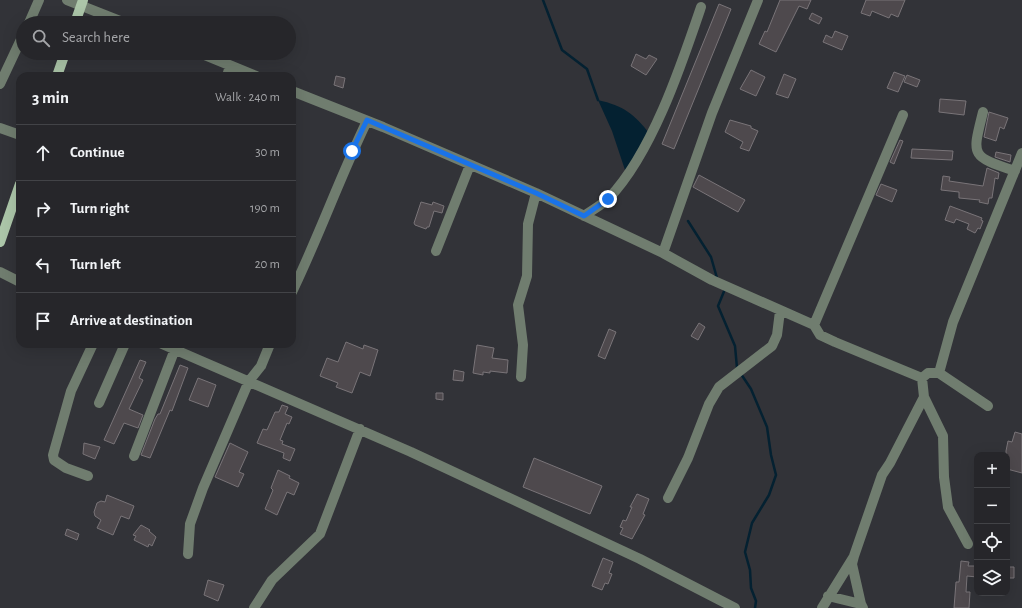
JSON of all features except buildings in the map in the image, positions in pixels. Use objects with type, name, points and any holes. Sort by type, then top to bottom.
[{"type":"main road","points":[[77,16],[82,3]]},
{"type":"main road","points":[[58,72],[63,60]]},
{"type":"main road","points":[[0,242],[16,196]]},
{"type":"street","points":[[31,16],[39,0]]},
{"type":"street","points":[[67,0],[82,3],[110,16]]},
{"type":"street","points":[[663,253],[712,113],[758,0]]},
{"type":"street","points":[[584,216],[608,199],[627,176],[650,134],[681,66],[701,8]]},
{"type":"street","points":[[0,84],[16,50]]},
{"type":"street","points":[[216,60],[246,72]]},
{"type":"street","points":[[228,72],[230,66]]},
{"type":"street","points":[[296,92],[367,120],[536,193],[663,253],[712,280],[814,325],[820,334],[834,342],[922,378]]},
{"type":"street","points":[[983,112],[975,141],[975,149],[978,154],[990,163],[1014,171]]},
{"type":"street","points":[[814,325],[903,114]]},
{"type":"street","points":[[296,283],[367,120]]},
{"type":"street","points":[[0,128],[16,134]]},
{"type":"street","points":[[939,373],[953,322],[1022,153]]},
{"type":"street","points":[[436,251],[470,165]]},
{"type":"street","points":[[521,377],[523,345],[518,305],[527,276],[528,224],[536,193]]},
{"type":"street","points":[[0,272],[16,280]]},
{"type":"street","points":[[668,498],[688,458],[709,404],[719,387],[772,346],[777,335],[780,311]]},
{"type":"street","points":[[88,476],[66,468],[54,460],[53,455],[71,391],[91,348]]},
{"type":"street","points":[[99,404],[122,348]]},
{"type":"street","points":[[188,554],[190,524],[204,488],[250,381],[261,366],[268,348]]},
{"type":"street","points":[[134,456],[175,349],[360,429],[640,559],[735,608]]},
{"type":"street","points":[[922,378],[928,373],[939,373],[988,406]]},
{"type":"street","points":[[922,378],[924,397],[943,436],[944,477],[948,506],[968,544]]},
{"type":"street","points":[[828,596],[862,606],[852,564],[854,556],[882,475],[896,452],[924,397]]},
{"type":"street","points":[[254,608],[272,580],[320,534],[355,447],[360,429]]},
{"type":"street","points":[[822,608],[854,556]]},
{"type":"water","points":[[598,100],[622,108],[639,121],[650,134],[627,176],[612,131]]},
{"type":"waterway","points":[[543,0],[562,50],[587,69],[598,100]]},
{"type":"waterway","points":[[688,221],[711,257],[717,278]]},
{"type":"waterway","points":[[725,289],[718,306],[735,346],[737,368]]},
{"type":"waterway","points":[[741,374],[751,389],[767,427],[771,455],[776,475],[769,495],[752,523],[745,552],[750,570],[751,588],[756,601],[755,608]]},
{"type":"route","points":[[352,151],[367,120],[536,193],[584,216],[608,199]]}]
